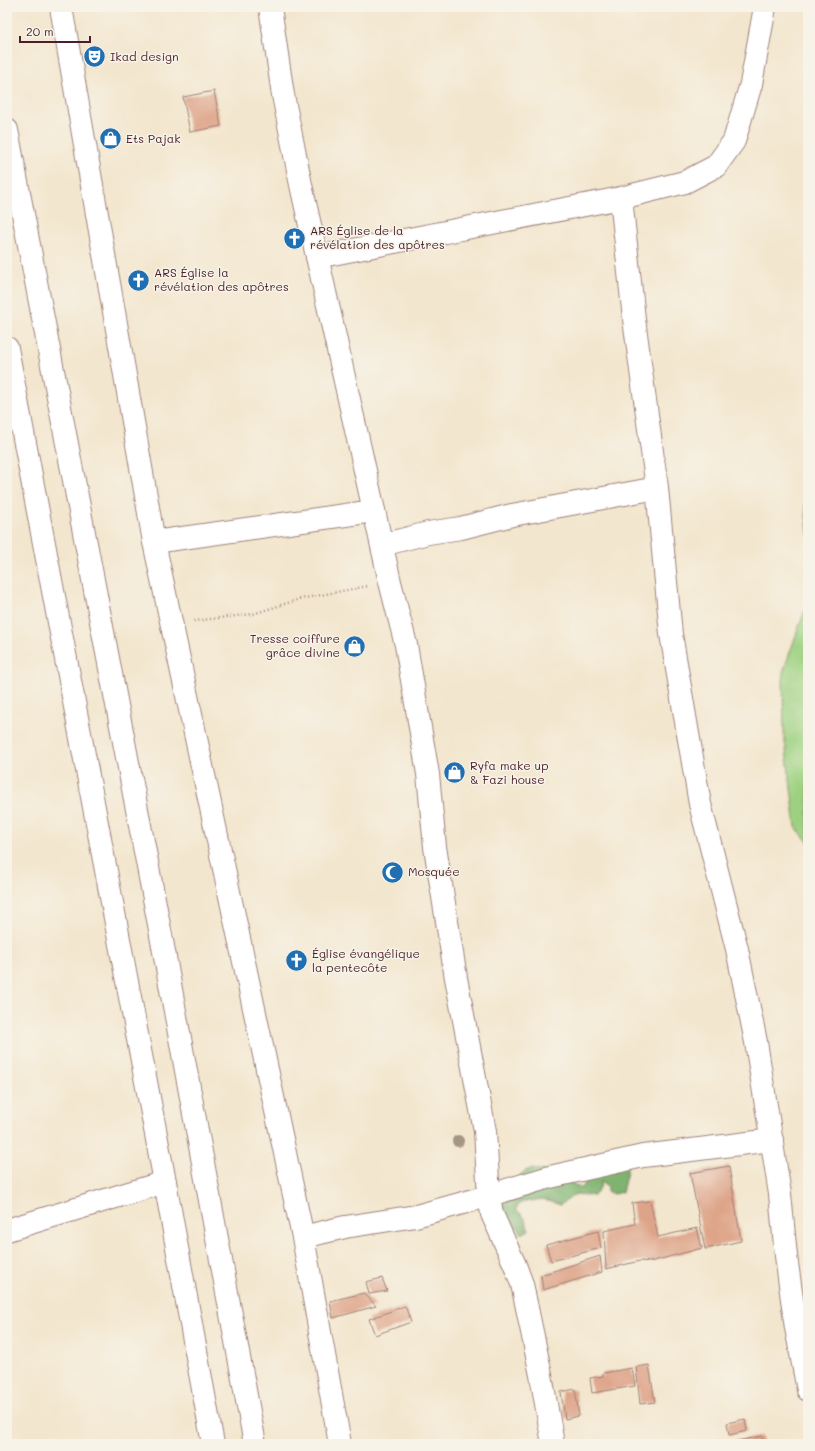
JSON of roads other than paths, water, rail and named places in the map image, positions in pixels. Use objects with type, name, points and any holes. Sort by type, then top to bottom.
[{"type":"street","points":[[60,7],[154,542],[303,1237],[340,1444]]},
{"type":"street","points":[[270,7],[283,95],[317,257],[390,582],[406,644],[428,774],[435,847],[454,970],[485,1131],[489,1196],[492,1214],[522,1284],[541,1375],[553,1444]]},
{"type":"street","points":[[317,257],[621,198],[685,182],[716,166],[734,141],[751,84],[765,7]]},
{"type":"street","points":[[7,130],[160,930],[255,1444]]},
{"type":"street","points":[[621,198],[635,326],[657,488],[671,634],[698,788],[737,950],[756,1042],[780,1194],[786,1256],[796,1328],[808,1390]]},
{"type":"street","points":[[7,348],[165,1182],[213,1444]]},
{"type":"street","points":[[382,545],[428,533],[461,528],[512,515],[657,488]]},
{"type":"street","points":[[154,542],[374,511]]},
{"type":"street","points":[[303,1237],[345,1227],[416,1216],[550,1177],[643,1156],[772,1140]]},
{"type":"street","points":[[7,1230],[165,1182]]},
{"type":"place","name":"Ikad design","points":[[95,57]]},
{"type":"place","name":"Ets Pajak","points":[[110,139]]},
{"type":"place","name":"ARS Église de la révélation des apôtres","points":[[295,238]]},
{"type":"place","name":"ARS Église la révélation des apôtres","points":[[138,280]]},
{"type":"place","name":"Tresse coiffure grâce divine","points":[[355,646]]},
{"type":"place","name":"Ryfa make up & Fazi house","points":[[455,773]]},
{"type":"place","name":"Mosquée","points":[[392,872]]},
{"type":"place","name":"Église évangélique la pentecôte","points":[[296,961]]}]
